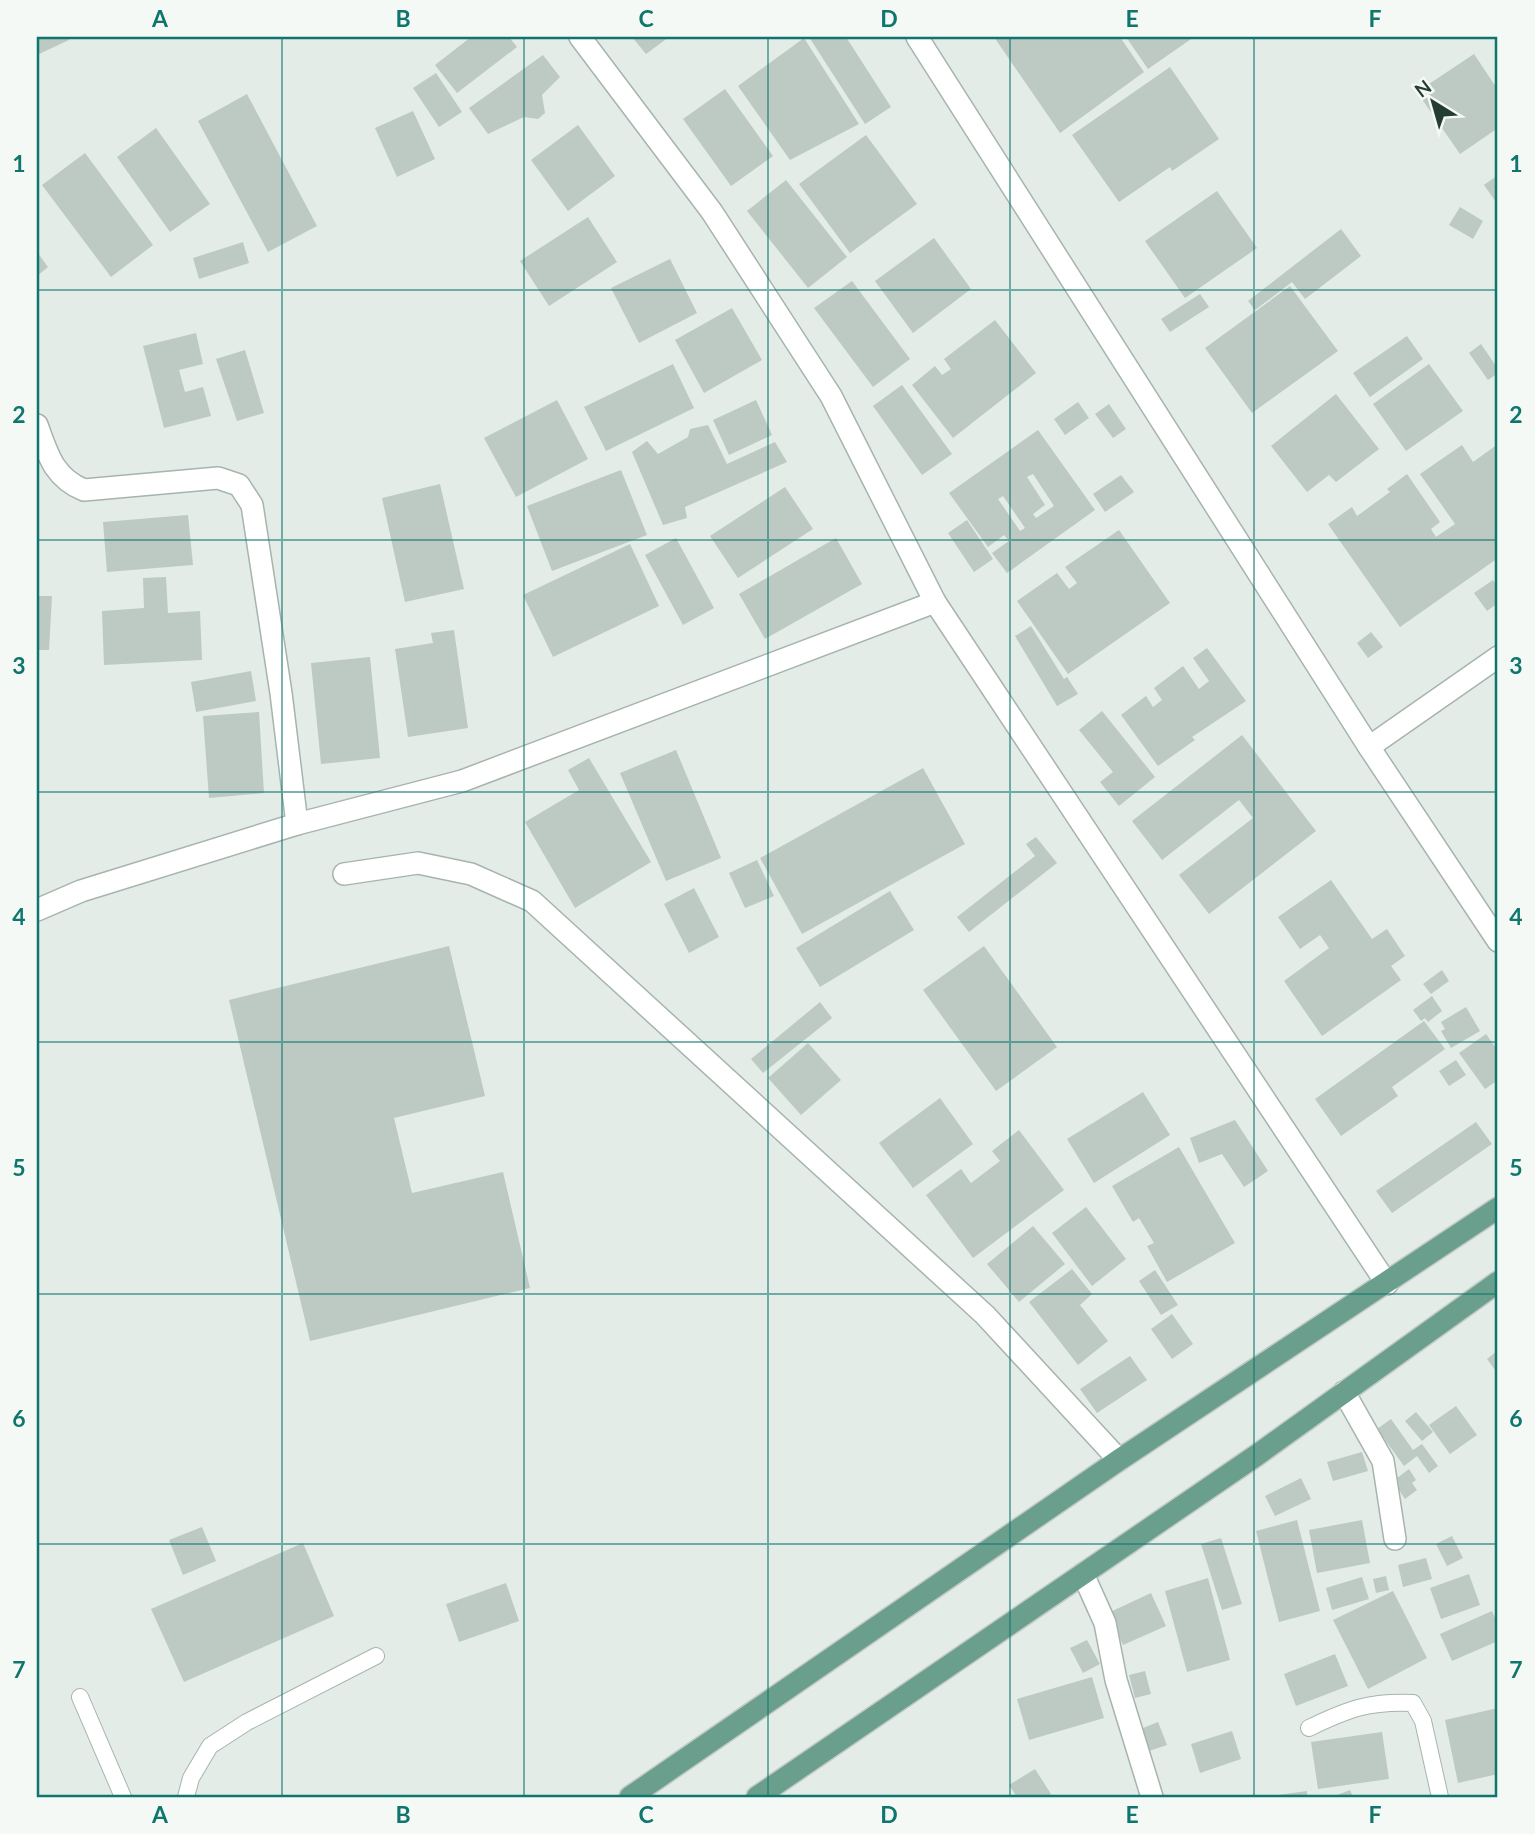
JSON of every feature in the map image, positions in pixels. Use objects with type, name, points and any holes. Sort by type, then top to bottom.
[{"type":"main road","points":[[630,1797],[1119,1460],[1498,1208]]},
{"type":"main road","points":[[757,1797],[1083,1574],[1498,1282]]},
{"type":"street","points":[[580,37],[712,212],[831,396],[935,602],[1387,1284]]},
{"type":"street","points":[[917,37],[1369,747],[1498,941]]},
{"type":"street","points":[[37,425],[59,475],[66,483],[84,490],[218,478],[239,485],[252,505],[281,693],[297,824]]},
{"type":"street","points":[[37,910],[81,891],[297,824],[462,781],[935,602]]},
{"type":"street","points":[[1369,747],[1498,657]]},
{"type":"street","points":[[344,874],[418,863],[471,874],[532,901],[985,1315],[1119,1460]]},
{"type":"street","points":[[1344,1392],[1382,1461],[1395,1539]]},
{"type":"street","points":[[1083,1574],[1105,1623],[1116,1679],[1152,1797]]},
{"type":"lane","points":[[186,1797],[191,1778],[210,1745],[247,1722],[376,1656]]},
{"type":"lane","points":[[80,1697],[123,1797]]},
{"type":"lane","points":[[1309,1728],[1355,1706],[1382,1701],[1413,1703],[1423,1721],[1440,1797]]},
{"type":"building","points":[[37,37],[68,37],[69,40],[37,55]]},
{"type":"building","points":[[471,37],[509,37],[517,47],[457,93],[435,65]]},
{"type":"building","points":[[632,37],[669,37],[646,54]]},
{"type":"building","points":[[809,37],[846,37],[891,107],[865,124]]},
{"type":"building","points":[[994,37],[1120,37],[1144,72],[1060,133]]},
{"type":"building","points":[[1126,37],[1194,37],[1148,69]]},
{"type":"building","points":[[804,38],[859,124],[790,160],[738,86]]},
{"type":"building","points":[[1474,54],[1498,90],[1498,128],[1460,154],[1417,92]]},
{"type":"building","points":[[543,55],[560,77],[542,95],[545,113],[538,119],[524,117],[488,134],[469,108]]},
{"type":"building","points":[[1170,67],[1219,139],[1172,171],[1170,167],[1119,202],[1072,135]]},
{"type":"building","points":[[436,73],[462,112],[439,127],[413,88]]},
{"type":"building","points":[[725,89],[773,156],[731,186],[683,119]]},
{"type":"building","points":[[247,94],[317,226],[268,252],[198,121]]},
{"type":"building","points":[[413,111],[435,159],[397,177],[375,128]]},
{"type":"building","points":[[578,125],[615,176],[568,211],[531,160]]},
{"type":"building","points":[[156,128],[210,204],[170,232],[117,157]]},
{"type":"building","points":[[866,135],[917,204],[850,253],[799,184]]},
{"type":"building","points":[[85,153],[153,245],[111,277],[42,185]]},
{"type":"building","points":[[1498,175],[1498,205],[1484,185]]},
{"type":"building","points":[[786,180],[847,257],[808,288],[747,211]]},
{"type":"building","points":[[1217,191],[1257,248],[1185,298],[1145,241]]},
{"type":"building","points":[[1460,207],[1483,221],[1473,239],[1449,225]]},
{"type":"building","points":[[588,217],[617,262],[549,306],[520,261]]},
{"type":"building","points":[[1341,229],[1361,256],[1305,299],[1292,282],[1255,310],[1248,301]]},
{"type":"building","points":[[934,238],[971,289],[913,333],[875,281]]},
{"type":"building","points":[[243,242],[249,263],[199,279],[193,258]]},
{"type":"building","points":[[37,252],[48,267],[37,276]]},
{"type":"building","points":[[670,259],[697,313],[639,343],[611,288]]},
{"type":"building","points":[[852,281],[910,359],[873,387],[814,308]]},
{"type":"building","points":[[1290,286],[1338,351],[1252,413],[1205,348]]},
{"type":"building","points":[[1200,294],[1209,307],[1170,332],[1161,319]]},
{"type":"building","points":[[732,308],[762,360],[704,393],[675,340]]},
{"type":"building","points":[[995,320],[1036,373],[953,438],[912,385],[935,366],[942,375],[951,369],[944,359]]},
{"type":"building","points":[[196,333],[203,364],[179,370],[185,392],[203,387],[211,416],[164,428],[143,346]]},
{"type":"building","points":[[1407,336],[1423,359],[1370,397],[1353,373]]},
{"type":"building","points":[[1481,344],[1498,369],[1498,373],[1488,380],[1469,353]]},
{"type":"building","points":[[245,350],[264,413],[237,421],[216,359]]},
{"type":"building","points":[[673,364],[694,408],[606,451],[584,407]]},
{"type":"building","points":[[1429,364],[1463,411],[1406,451],[1373,404]]},
{"type":"building","points":[[902,385],[952,454],[922,475],[873,406]]},
{"type":"building","points":[[1336,394],[1379,449],[1336,482],[1329,475],[1307,492],[1271,446]]},
{"type":"building","points":[[557,400],[588,459],[516,497],[484,438]]},
{"type":"building","points":[[756,400],[772,435],[729,455],[713,420]]},
{"type":"building","points":[[1078,402],[1089,418],[1065,435],[1054,419]]},
{"type":"building","points":[[1109,404],[1126,429],[1113,438],[1095,414]]},
{"type":"building","points":[[708,425],[727,464],[775,442],[787,462],[685,507],[687,518],[663,525],[632,452],[647,441],[658,454],[688,437],[690,429]]},
{"type":"building","points":[[1038,430],[1095,510],[1007,573],[992,553],[1009,541],[1004,535],[988,547],[949,493]],"holes":[[[1033,474],[1054,506],[1036,518],[1033,514],[1045,505],[1027,477]],[[1003,496],[1025,528],[1020,531],[998,499]]]},
{"type":"building","points":[[1498,444],[1498,558],[1400,627],[1328,524],[1352,507],[1357,516],[1390,492],[1387,489],[1407,474],[1440,522],[1431,529],[1436,537],[1455,524],[1420,474],[1462,445],[1473,462]]},
{"type":"building","points":[[621,470],[647,535],[552,571],[527,506]]},
{"type":"building","points":[[1121,475],[1134,492],[1105,512],[1093,494]]},
{"type":"building","points":[[440,484],[464,589],[405,602],[382,498]]},
{"type":"building","points":[[785,487],[813,529],[738,578],[710,536]]},
{"type":"building","points":[[188,515],[193,565],[107,572],[103,522]]},
{"type":"building","points":[[967,520],[993,559],[974,572],[948,533]]},
{"type":"building","points":[[1119,530],[1170,603],[1068,674],[1017,601],[1057,573],[1069,589],[1077,583],[1065,567]]},
{"type":"building","points":[[676,538],[714,608],[683,625],[645,555]]},
{"type":"building","points":[[836,538],[862,584],[765,639],[739,594]]},
{"type":"building","points":[[630,544],[659,606],[553,657],[523,595]]},
{"type":"building","points":[[166,577],[168,613],[200,611],[202,660],[104,665],[102,611],[144,608],[143,578]]},
{"type":"building","points":[[1493,580],[1498,588],[1498,603],[1487,611],[1474,593]]},
{"type":"building","points":[[37,596],[52,596],[49,650],[37,650]]},
{"type":"building","points":[[1031,626],[1064,679],[1067,677],[1078,694],[1057,706],[1015,636]]},
{"type":"building","points":[[454,630],[468,728],[408,737],[395,649],[433,643],[431,633]]},
{"type":"building","points":[[1371,632],[1383,647],[1368,658],[1357,643]]},
{"type":"building","points":[[1207,648],[1246,701],[1192,737],[1195,740],[1158,766],[1121,715],[1146,696],[1153,707],[1162,700],[1154,688],[1183,666],[1199,689],[1209,681],[1193,658]]},
{"type":"building","points":[[370,657],[380,758],[321,764],[311,663]]},
{"type":"building","points":[[251,671],[256,701],[196,712],[191,682]]},
{"type":"building","points":[[1102,711],[1155,777],[1119,806],[1100,782],[1113,772],[1079,730]]},
{"type":"building","points":[[259,712],[264,793],[209,798],[203,716]]},
{"type":"building","points":[[1242,735],[1316,831],[1209,914],[1179,875],[1253,818],[1239,800],[1162,860],[1132,821]]},
{"type":"building","points":[[676,750],[721,858],[666,881],[620,773]]},
{"type":"building","points":[[589,758],[651,862],[575,908],[525,822],[579,790],[568,770]]},
{"type":"building","points":[[923,768],[965,844],[802,934],[760,858]]},
{"type":"building","points":[[1036,837],[1057,863],[969,932],[957,917],[1035,856],[1026,844]]},
{"type":"building","points":[[757,860],[774,896],[745,908],[729,873]]},
{"type":"building","points":[[1331,880],[1372,939],[1387,929],[1405,956],[1391,966],[1401,980],[1322,1036],[1284,981],[1329,948],[1320,935],[1300,949],[1278,917]]},
{"type":"building","points":[[694,888],[719,937],[689,953],[664,904]]},
{"type":"building","points":[[890,891],[914,930],[820,987],[796,948]]},
{"type":"building","points":[[449,946],[485,1096],[394,1118],[412,1193],[503,1172],[530,1288],[310,1341],[229,1000]]},
{"type":"building","points":[[984,946],[1057,1047],[996,1091],[923,990]]},
{"type":"building","points":[[1442,970],[1449,981],[1431,994],[1423,984]]},
{"type":"building","points":[[1432,996],[1442,1011],[1428,1022],[1425,1018],[1421,1021],[1413,1010]]},
{"type":"building","points":[[820,1002],[832,1018],[763,1073],[751,1059]]},
{"type":"building","points":[[1466,1007],[1480,1031],[1451,1048],[1441,1031],[1445,1029],[1441,1022]]},
{"type":"building","points":[[1424,1021],[1445,1049],[1392,1087],[1398,1096],[1341,1136],[1315,1099]]},
{"type":"building","points":[[1486,1034],[1498,1051],[1498,1080],[1485,1089],[1459,1053]]},
{"type":"building","points":[[808,1043],[841,1080],[801,1115],[768,1078]]},
{"type":"building","points":[[1456,1060],[1466,1075],[1449,1086],[1439,1071]]},
{"type":"building","points":[[1143,1092],[1170,1135],[1094,1183],[1067,1139]]},
{"type":"building","points":[[940,1098],[973,1144],[913,1188],[879,1143]]},
{"type":"building","points":[[1235,1120],[1268,1171],[1244,1187],[1222,1154],[1199,1163],[1190,1138]]},
{"type":"building","points":[[1476,1122],[1492,1144],[1392,1213],[1376,1191]]},
{"type":"building","points":[[1019,1130],[1064,1190],[973,1258],[926,1195],[961,1169],[971,1183],[1000,1161],[992,1151]]},
{"type":"building","points":[[1179,1147],[1235,1243],[1167,1282],[1147,1246],[1154,1243],[1139,1218],[1133,1222],[1112,1186]]},
{"type":"building","points":[[1086,1207],[1126,1259],[1092,1286],[1052,1233]]},
{"type":"building","points":[[1033,1226],[1065,1264],[1019,1302],[987,1264]]},
{"type":"building","points":[[1072,1269],[1092,1294],[1080,1305],[1108,1341],[1078,1365],[1029,1302]]},
{"type":"building","points":[[1155,1270],[1178,1305],[1161,1315],[1139,1281]]},
{"type":"building","points":[[1172,1314],[1193,1344],[1172,1359],[1151,1329]]},
{"type":"building","points":[[1498,1350],[1498,1368],[1495,1370],[1487,1359]]},
{"type":"building","points":[[1130,1356],[1147,1380],[1097,1413],[1080,1389]]},
{"type":"building","points":[[1456,1406],[1477,1435],[1450,1454],[1429,1425]]},
{"type":"building","points":[[1416,1412],[1433,1432],[1422,1441],[1405,1421]]},
{"type":"building","points":[[1391,1419],[1413,1450],[1422,1444],[1438,1466],[1429,1473],[1417,1456],[1404,1466],[1377,1429]]},
{"type":"building","points":[[1362,1452],[1368,1471],[1333,1481],[1327,1462]]},
{"type":"building","points":[[1409,1469],[1416,1480],[1412,1483],[1417,1490],[1405,1499],[1393,1481]]},
{"type":"building","points":[[1301,1478],[1311,1499],[1275,1516],[1265,1496]]},
{"type":"building","points":[[1297,1520],[1320,1611],[1279,1622],[1256,1531]]},
{"type":"building","points":[[1362,1520],[1370,1563],[1317,1573],[1309,1530]]},
{"type":"building","points":[[202,1527],[216,1561],[183,1575],[169,1540]]},
{"type":"building","points":[[1452,1536],[1463,1558],[1447,1566],[1436,1544]]},
{"type":"building","points":[[1221,1538],[1242,1604],[1222,1610],[1201,1544]]},
{"type":"building","points":[[303,1543],[334,1616],[184,1682],[151,1609]]},
{"type":"building","points":[[1426,1558],[1432,1579],[1403,1587],[1398,1565]]},
{"type":"building","points":[[1469,1574],[1480,1605],[1441,1619],[1430,1588]]},
{"type":"building","points":[[1386,1576],[1389,1590],[1376,1593],[1373,1579]]},
{"type":"building","points":[[1362,1577],[1369,1599],[1332,1610],[1326,1588]]},
{"type":"building","points":[[1208,1578],[1230,1660],[1187,1672],[1165,1591]]},
{"type":"building","points":[[506,1583],[519,1621],[459,1642],[446,1604]]},
{"type":"building","points":[[1393,1591],[1427,1658],[1368,1689],[1333,1620]]},
{"type":"building","points":[[1151,1593],[1166,1626],[1123,1645],[1108,1613]]},
{"type":"building","points":[[1492,1611],[1498,1625],[1498,1641],[1452,1661],[1440,1634]]},
{"type":"building","points":[[1087,1640],[1100,1664],[1083,1673],[1070,1648]]},
{"type":"building","points":[[1335,1654],[1348,1686],[1296,1706],[1284,1674]]},
{"type":"building","points":[[1145,1671],[1151,1694],[1135,1698],[1129,1675]]},
{"type":"building","points":[[1092,1677],[1104,1718],[1029,1740],[1017,1699]]},
{"type":"building","points":[[1498,1708],[1498,1774],[1458,1783],[1445,1720]]},
{"type":"building","points":[[1158,1722],[1167,1745],[1146,1752],[1138,1730]]},
{"type":"building","points":[[1232,1731],[1241,1759],[1200,1773],[1191,1744]]},
{"type":"building","points":[[1382,1732],[1389,1779],[1318,1789],[1311,1742]]},
{"type":"building","points":[[1035,1769],[1051,1794],[1046,1797],[1017,1797],[1009,1785]]},
{"type":"building","points":[[1350,1790],[1353,1797],[1332,1797]]},
{"type":"building","points":[[1307,1791],[1307,1797],[1271,1797],[1271,1796]]}]
